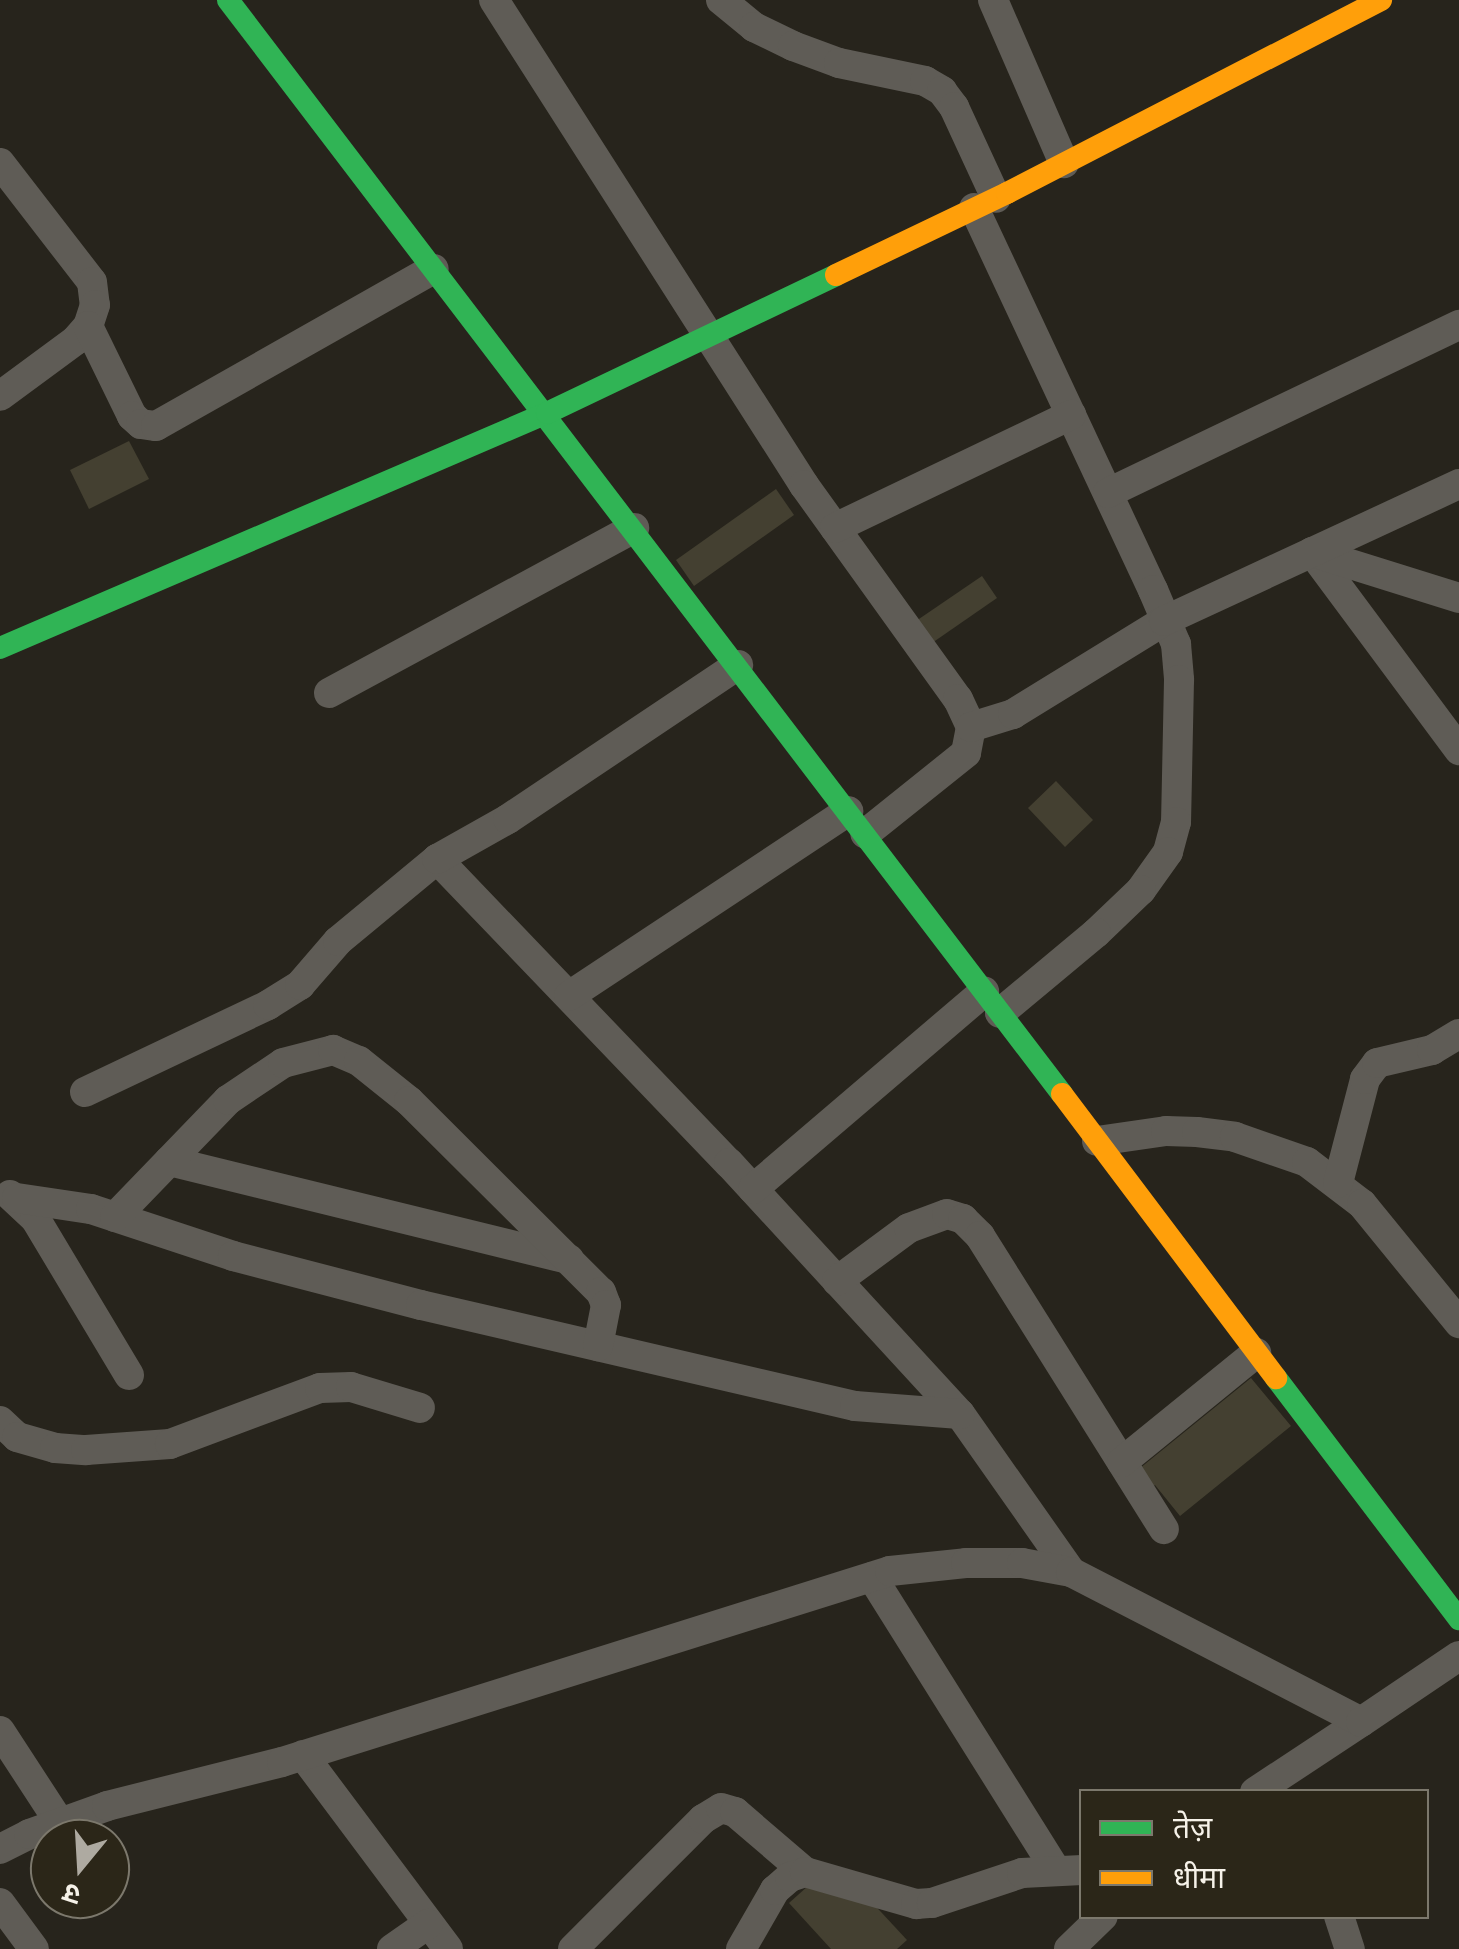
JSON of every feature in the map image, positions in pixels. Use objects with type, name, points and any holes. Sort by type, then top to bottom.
[{"type":"street","points":[[228,0],[547,413],[1459,1619]]},
{"type":"street","points":[[494,0],[551,83],[708,336],[835,528],[958,698],[971,727],[966,752],[569,996]]},
{"type":"street","points":[[721,0],[754,27],[793,46],[839,63],[924,81],[942,91],[954,106],[985,203],[1071,415],[1176,644],[1179,680],[1176,822],[1168,852],[1141,890],[1096,933],[992,1002],[753,1189]]},
{"type":"street","points":[[994,0],[1064,164]]},
{"type":"street","points":[[0,648],[547,413],[1064,164],[1381,0]]},
{"type":"street","points":[[0,163],[92,282],[95,305],[88,326],[0,396]]},
{"type":"street","points":[[88,326],[132,416],[141,424],[156,426],[434,268]]},
{"type":"street","points":[[1108,494],[1459,325]]},
{"type":"street","points":[[835,528],[1071,415]]},
{"type":"street","points":[[971,727],[1014,714],[1164,621],[1459,484]]},
{"type":"street","points":[[330,693],[634,528]]},
{"type":"street","points":[[1312,552],[1459,598]]},
{"type":"street","points":[[1312,552],[1459,750]]},
{"type":"street","points":[[86,1092],[268,1005],[300,985],[338,940],[438,859],[508,819],[738,666]]},
{"type":"street","points":[[438,859],[753,1189],[960,1414],[1071,1572]]},
{"type":"street","points":[[1338,1183],[1365,1079],[1376,1063],[1418,1055],[1459,1034]]},
{"type":"street","points":[[116,1217],[248,1085],[284,1064],[333,1050],[359,1062],[409,1101],[601,1292],[606,1305],[598,1346]]},
{"type":"street","points":[[1097,1141],[1166,1131],[1234,1138],[1288,1153],[1338,1183],[1362,1204],[1459,1323]]},
{"type":"street","points":[[170,1161],[569,1260]]},
{"type":"street","points":[[9,1194],[116,1217],[233,1256],[855,1406],[960,1414]]},
{"type":"street","points":[[9,1194],[35,1218],[129,1375]]},
{"type":"street","points":[[837,1280],[908,1228],[947,1214],[963,1219],[980,1236],[1164,1529]]},
{"type":"street","points":[[1122,1462],[1256,1353]]},
{"type":"street","points":[[0,1421],[17,1437],[55,1448],[86,1450],[170,1444],[320,1388],[350,1388],[420,1408]]},
{"type":"street","points":[[71,1819],[107,1806],[304,1755],[872,1577],[966,1562],[1022,1562],[1071,1572],[1361,1722]]},
{"type":"street","points":[[872,1577],[1068,1870]]},
{"type":"street","points":[[1264,1789],[1459,1656]]},
{"type":"street","points":[[0,1731],[57,1819]]},
{"type":"street","points":[[304,1755],[448,1949]]},
{"type":"street","points":[[574,1949],[703,1819],[720,1808],[736,1812],[805,1872],[916,1904],[932,1903],[1022,1873],[1068,1870]]},
{"type":"street","points":[[0,1849],[30,1836]]},
{"type":"street","points":[[740,1949],[776,1890],[790,1877],[805,1872]]},
{"type":"street","points":[[0,1903],[34,1949]]},
{"type":"street","points":[[1069,1949],[1100,1919]]},
{"type":"street","points":[[1340,1919],[1350,1949]]},
{"type":"street","points":[[392,1949],[428,1924]]},
{"type":"building","points":[[129,441],[149,479],[89,509],[70,470]]},
{"type":"building","points":[[776,489],[794,515],[694,586],[676,560]]},
{"type":"building","points":[[982,576],[997,598],[932,643],[916,621]]},
{"type":"building","points":[[1056,781],[1093,820],[1065,847],[1028,808]]},
{"type":"building","points":[[1251,1378],[1291,1426],[1180,1516],[1155,1485],[1148,1491],[1134,1473]]},
{"type":"building","points":[[808,1886],[868,1898],[907,1940],[897,1949],[831,1949],[789,1903]]},
{"type":"traffic: fast","points":[[228,0],[1062,1094]]},
{"type":"traffic: fast","points":[[0,648],[547,413],[836,275]]},
{"type":"traffic: fast","points":[[1276,1378],[1459,1619]]},
{"type":"traffic: slow","points":[[836,275],[1007,193],[1381,0]]},
{"type":"traffic: slow","points":[[1062,1094],[1276,1378]]}]
